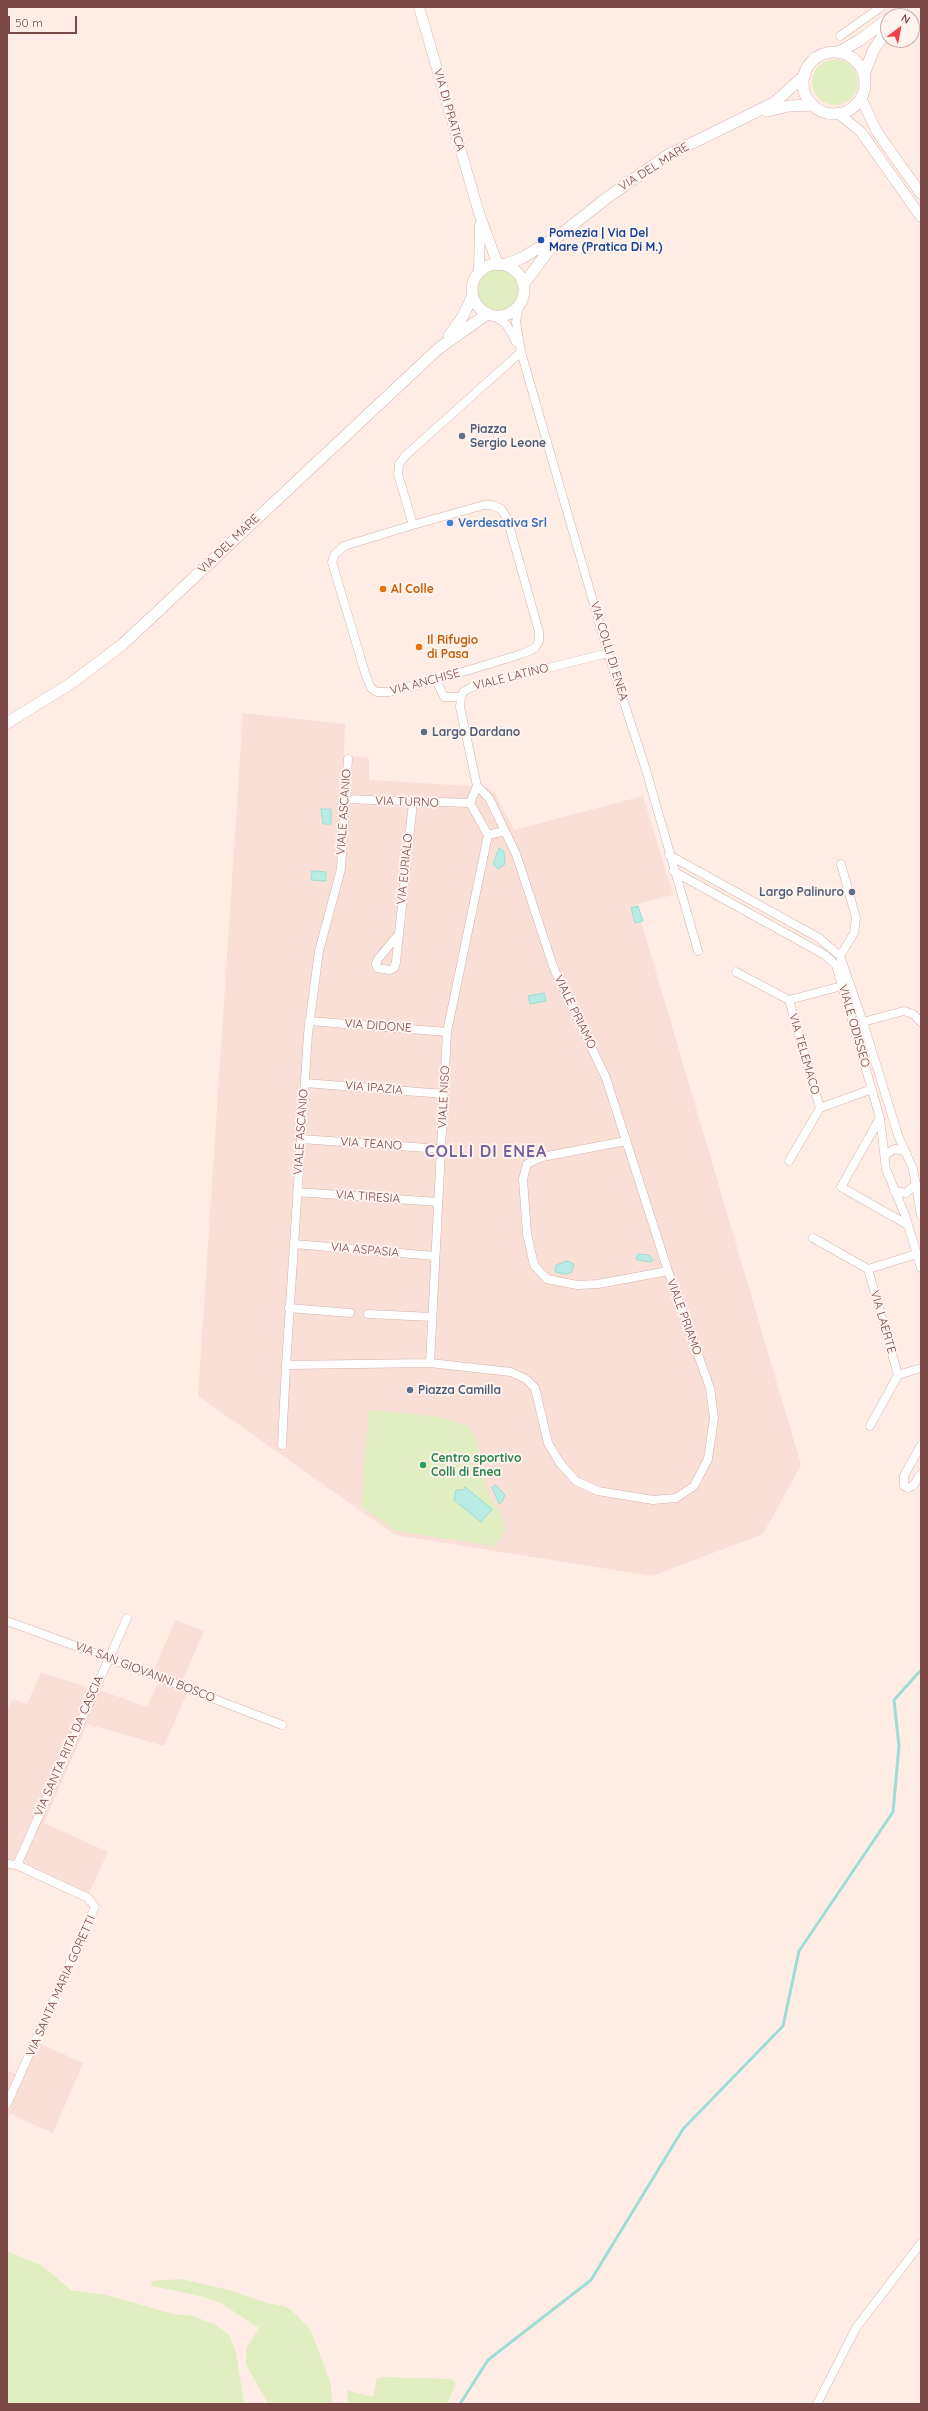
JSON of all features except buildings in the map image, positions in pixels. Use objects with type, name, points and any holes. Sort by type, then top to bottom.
[{"type":"main road","points":[[839,52],[852,57],[864,74],[865,82],[861,98],[855,106],[838,113],[829,113],[813,105],[805,91],[805,75],[808,67],[821,55],[839,52],[860,40],[880,24]]},
{"type":"main road","points":[[864,74],[873,51],[880,40]]},
{"type":"main road","name":"VIA DEL MARE","points":[[501,265],[522,258],[560,235],[608,197],[655,163],[694,142],[757,113],[784,96],[805,75]]},
{"type":"main road","name":"VIA DEL MARE","points":[[757,113],[788,106],[813,105]]},
{"type":"main road","name":"VIA DEL MARE","points":[[524,285],[560,235]]},
{"type":"main road","points":[[501,265],[515,270],[524,285],[524,293],[519,306],[508,314],[490,315],[480,308],[473,295],[475,280],[479,273],[491,266],[501,265]]},
{"type":"main road","name":"VIA DEL MARE","points":[[7,723],[70,684],[142,628],[225,547],[438,349],[462,318],[473,295]]},
{"type":"main road","name":"VIA DEL MARE","points":[[438,349],[490,315]]},
{"type":"street","name":"VIA DI PRATICA","points":[[419,7],[479,213],[501,265]]},
{"type":"street","points":[[840,36],[881,7]]},
{"type":"street","points":[[861,98],[877,132],[921,194]]},
{"type":"street","points":[[838,113],[861,132],[921,217]]},
{"type":"street","name":"VIA DI PRATICA","points":[[479,213],[481,237],[479,273]]},
{"type":"street","name":"VIA COLLI DI ENEA","points":[[519,306],[516,322],[521,352],[608,653],[646,770],[673,871],[698,951]]},
{"type":"street","name":"VIA COLLI DI ENEA","points":[[490,315],[509,328],[521,352]]},
{"type":"street","points":[[413,525],[398,474],[399,464],[405,456],[521,352]]},
{"type":"street","name":"VIA ANCHISE","points":[[484,505],[492,505],[501,509],[506,518],[539,634],[537,644],[527,652],[436,680],[389,692],[380,693],[371,688],[366,676],[332,562],[335,554],[344,546],[413,525],[484,505]]},
{"type":"street","name":"VIALE LATINO","points":[[477,786],[460,710],[461,697],[466,689],[608,653]]},
{"type":"street","points":[[436,680],[444,697],[461,697]]},
{"type":"street","name":"VIALE ASCANIO","points":[[282,1445],[289,1308],[309,1021],[319,951],[340,873],[348,759]]},
{"type":"street","points":[[477,786],[470,803],[488,835],[505,831]]},
{"type":"street","name":"VIALE PRIAMO","points":[[430,1363],[503,1370],[518,1375],[528,1381],[539,1397],[545,1434],[550,1448],[572,1477],[584,1486],[653,1500],[681,1496],[696,1483],[707,1464],[712,1439],[714,1412],[707,1377],[668,1272],[604,1073],[554,969],[520,864],[489,798],[477,786]]},
{"type":"street","name":"VIA TURNO","points":[[344,799],[470,803]]},
{"type":"street","name":"VIA EURIALO","points":[[398,935],[412,802]]},
{"type":"street","name":"VIALE NISO","points":[[430,1363],[447,1032],[488,835]]},
{"type":"street","name":"VIALE ODISSEO","points":[[669,855],[824,941],[840,956],[863,1022],[898,1135],[913,1169],[921,1215]]},
{"type":"street","points":[[840,956],[854,933],[856,918],[841,864]]},
{"type":"street","name":"VIALE ODISSEO","points":[[673,871],[788,934],[829,958],[836,965],[880,1118],[886,1169],[908,1225],[921,1268]]},
{"type":"street","points":[[788,934],[793,923]]},
{"type":"street","name":"VIA TELEMACO","points":[[736,972],[789,1000],[842,986]]},
{"type":"street","name":"VIA TELEMACO","points":[[789,1000],[820,1108]]},
{"type":"street","points":[[863,1022],[904,1011],[913,1014],[921,1022]]},
{"type":"street","name":"VIA DIDONE","points":[[309,1021],[447,1032]]},
{"type":"street","name":"VIA IPAZIA","points":[[304,1083],[444,1094]]},
{"type":"street","name":"VIA TELEMACO","points":[[789,1161],[820,1108],[872,1089]]},
{"type":"street","points":[[880,1118],[841,1187],[908,1225]]},
{"type":"street","name":"VIA TEANO","points":[[301,1139],[441,1149]]},
{"type":"street","points":[[626,1141],[542,1157],[527,1164],[523,1179],[527,1234],[534,1265],[547,1279],[577,1285],[598,1284],[668,1272]]},
{"type":"street","points":[[885,1155],[894,1149],[905,1151]]},
{"type":"street","points":[[894,1191],[906,1193],[916,1184]]},
{"type":"street","name":"VIA TIRESIA","points":[[297,1192],[438,1202]]},
{"type":"street","points":[[813,1238],[868,1269],[917,1254]]},
{"type":"street","name":"VIA ASPASIA","points":[[294,1244],[435,1256]]},
{"type":"street","name":"VIA LAERTE","points":[[868,1269],[898,1375]]},
{"type":"street","points":[[289,1308],[350,1313]]},
{"type":"street","points":[[368,1314],[432,1317]]},
{"type":"street","points":[[286,1365],[430,1363]]},
{"type":"street","points":[[870,1426],[898,1375],[921,1368]]},
{"type":"street","points":[[921,1445],[904,1476],[904,1486],[913,1486],[921,1474]]},
{"type":"street","name":"VIA SANTA RITA DA CASCIA","points":[[17,1865],[127,1618]]},
{"type":"street","name":"VIA SAN GIOVANNI BOSCO","points":[[7,1621],[282,1725]]},
{"type":"street","points":[[7,1864],[17,1865]]},
{"type":"street","name":"VIA SANTA MARIA GORETTI","points":[[7,2104],[96,1907],[88,1898],[17,1865]]},
{"type":"street","points":[[816,2404],[856,2328],[921,2244]]},
{"type":"shaded area","name":"COLLI DI ENEA","points":[[243,713],[345,724],[344,755],[369,758],[369,780],[487,787],[495,793],[514,830],[643,796],[673,895],[636,904],[801,1465],[763,1534],[652,1576],[395,1535],[198,1396]]},
{"type":"shaded area","points":[[175,1620],[204,1631],[182,1681],[191,1684],[164,1746],[87,1724],[44,1823],[108,1852],[85,1902],[16,1870],[7,1871],[7,1710],[12,1699],[27,1704],[41,1673],[102,1691],[147,1707],[159,1681],[151,1678]]},
{"type":"shaded area","points":[[32,2040],[83,2063],[53,2133],[10,2114],[7,2120],[7,2071],[16,2074]]},
{"type":"green space","points":[[831,59],[839,59],[848,63],[854,69],[858,82],[854,95],[848,101],[839,105],[831,105],[822,101],[816,95],[812,86],[812,78],[816,69],[822,63]]},
{"type":"green space","points":[[494,269],[502,269],[510,272],[516,278],[519,290],[516,302],[510,308],[502,311],[494,311],[486,308],[480,302],[477,294],[477,286],[480,278],[486,272]]},
{"type":"green space","name":"Centro sportivo Colli di Enea","points":[[369,1410],[440,1417],[467,1426],[476,1438],[487,1491],[504,1520],[505,1530],[495,1546],[396,1531],[361,1506]]},
{"type":"green space","points":[[7,2251],[41,2265],[71,2290],[106,2295],[174,2314],[193,2316],[216,2325],[229,2335],[236,2352],[244,2404],[7,2404]]},
{"type":"green space","points":[[181,2279],[229,2290],[267,2303],[285,2306],[297,2315],[311,2331],[331,2384],[332,2404],[268,2404],[246,2364],[246,2349],[259,2328],[221,2303],[200,2296],[152,2286],[151,2281]]},
{"type":"green space","points":[[384,2377],[452,2379],[456,2384],[447,2404],[348,2404],[347,2390],[373,2397],[377,2379]]},
{"type":"water","points":[[321,809],[331,809],[331,824],[323,824]]},
{"type":"water","points":[[499,848],[504,851],[505,864],[498,869],[493,864]]},
{"type":"water","points":[[312,871],[326,872],[326,881],[311,880]]},
{"type":"water","points":[[638,906],[643,921],[635,923],[631,908]]},
{"type":"water","points":[[544,993],[546,1001],[530,1004],[528,996]]},
{"type":"water","points":[[638,1254],[649,1255],[653,1260],[650,1262],[638,1260],[636,1259]]},
{"type":"water","points":[[567,1261],[574,1264],[572,1272],[567,1274],[555,1272],[556,1265]]},
{"type":"water","points":[[496,1485],[505,1495],[502,1502],[499,1504],[492,1487]]},
{"type":"water","points":[[465,1487],[492,1509],[481,1522],[454,1500],[456,1490],[463,1490]]},
{"type":"waterway","points":[[460,2404],[488,2360],[591,2280],[683,2129],[783,2026],[799,1951],[893,1812],[899,1746],[894,1700],[921,1670]]},
{"type":"place","name":"Pomezia | Via Del Mare (Pratica Di M.)","points":[[541,240]]},
{"type":"place","name":"Piazza Sergio Leone","points":[[462,436]]},
{"type":"place","name":"Verdesativa Srl","points":[[450,523]]},
{"type":"place","name":"Al Colle","points":[[383,589]]},
{"type":"place","name":"Il Rifugio di Pasa","points":[[419,647]]},
{"type":"place","name":"Largo Dardano","points":[[424,732]]},
{"type":"place","name":"Largo Palinuro","points":[[852,892]]},
{"type":"place","name":"Piazza Camilla","points":[[410,1390]]},
{"type":"place","name":"Centro sportivo Colli di Enea","points":[[423,1465]]},
{"type":"district","name":"COLLI DI ENEA","points":[[486,1152]]}]
